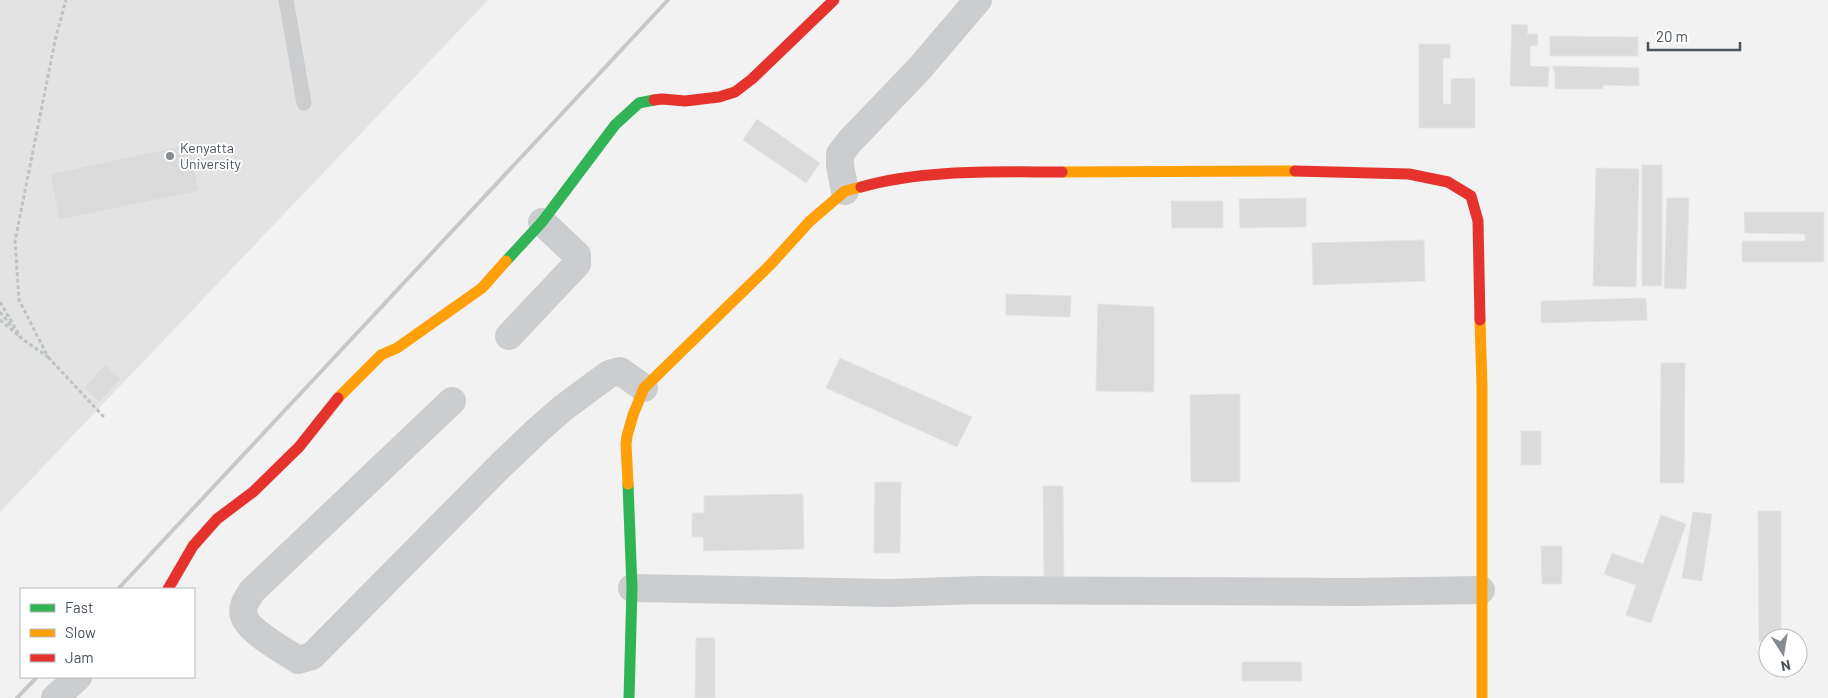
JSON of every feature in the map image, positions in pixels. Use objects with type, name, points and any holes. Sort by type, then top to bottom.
[{"type":"street","points":[[169,588],[193,546],[217,519],[253,492],[299,447],[339,397],[361,374],[381,355],[397,348],[482,288],[542,222],[615,125],[639,103],[662,99],[686,101],[719,97],[735,92],[752,79],[834,0]]},
{"type":"street","points":[[845,191],[840,166],[840,154],[850,141],[920,68],[978,0]]},
{"type":"street","points":[[629,698],[632,588],[626,444],[629,424],[644,388],[770,265],[810,221],[845,191],[885,180],[920,176],[1004,172],[1306,171],[1409,174],[1448,182],[1471,196],[1478,221],[1482,387],[1482,698]]},
{"type":"street","points":[[509,336],[577,264],[577,255],[542,222]]},
{"type":"street","points":[[452,401],[252,591],[243,605],[244,617],[251,627],[298,660],[312,656],[501,465],[563,408],[609,374],[620,371],[644,388]]},
{"type":"street","points":[[632,588],[890,594],[978,590],[1354,592],[1481,590]]},
{"type":"street","points":[[55,698],[77,678]]},
{"type":"lane","points":[[286,0],[304,103]]},
{"type":"path","points":[[48,357],[19,300],[15,241],[56,36],[66,0]]},
{"type":"path","points":[[0,302],[21,338]]},
{"type":"path","points":[[0,312],[21,338]]},
{"type":"path","points":[[0,320],[48,357],[104,417]]},
{"type":"shaded area","name":"Kenyatta University","points":[[0,0],[488,0],[0,512]]},
{"type":"building","points":[[1512,24],[1528,25],[1527,34],[1538,34],[1537,46],[1530,46],[1530,66],[1549,67],[1548,87],[1510,86]]},
{"type":"building","points":[[1550,36],[1638,37],[1638,56],[1550,56]]},
{"type":"building","points":[[1419,44],[1450,44],[1450,58],[1443,58],[1443,104],[1451,104],[1451,79],[1475,78],[1475,128],[1419,128]]},
{"type":"building","points":[[1553,66],[1639,68],[1639,86],[1603,85],[1603,89],[1555,89],[1555,70],[1553,70]]},
{"type":"building","points":[[757,119],[820,163],[806,183],[743,140]]},
{"type":"building","points":[[189,144],[199,191],[59,220],[50,174]]},
{"type":"building","points":[[1642,165],[1662,165],[1662,286],[1642,286]]},
{"type":"building","points":[[1596,168],[1639,169],[1636,287],[1593,286]]},
{"type":"building","points":[[1306,198],[1306,227],[1240,228],[1239,199]]},
{"type":"building","points":[[1667,198],[1689,198],[1686,289],[1664,288]]},
{"type":"building","points":[[1171,201],[1223,201],[1223,228],[1172,228]]},
{"type":"building","points":[[1744,212],[1824,212],[1824,262],[1742,262],[1742,241],[1805,241],[1805,234],[1745,233]]},
{"type":"building","points":[[1424,240],[1425,281],[1313,285],[1312,243]]},
{"type":"building","points":[[1006,294],[1071,296],[1070,317],[1006,315]]},
{"type":"building","points":[[1646,298],[1647,320],[1541,323],[1541,301]]},
{"type":"building","points":[[1098,304],[1154,307],[1154,392],[1096,391]]},
{"type":"building","points":[[840,358],[972,417],[957,447],[826,388]]},
{"type":"building","points":[[1661,363],[1685,363],[1684,483],[1660,483]]},
{"type":"building","points":[[105,364],[121,379],[99,402],[84,388]]},
{"type":"building","points":[[1240,394],[1240,482],[1191,482],[1190,395]]},
{"type":"building","points":[[1521,431],[1541,431],[1541,465],[1521,465]]},
{"type":"building","points":[[875,482],[901,482],[900,553],[874,553]]},
{"type":"building","points":[[1043,486],[1063,486],[1064,585],[1044,585]]},
{"type":"building","points":[[803,494],[804,549],[704,551],[703,537],[692,537],[692,513],[704,513],[704,496]]},
{"type":"building","points":[[1758,511],[1781,511],[1781,628],[1759,628]]},
{"type":"building","points":[[1693,512],[1712,514],[1702,581],[1682,578]]},
{"type":"building","points":[[1661,515],[1686,524],[1651,623],[1626,615],[1636,585],[1604,574],[1612,553],[1643,564]]},
{"type":"building","points":[[1541,546],[1562,546],[1562,584],[1542,584]]},
{"type":"building","points":[[696,638],[715,638],[715,698],[695,698]]},
{"type":"building","points":[[1242,662],[1301,662],[1302,681],[1242,681]]},
{"type":"railway","points":[[119,588],[668,0]]},
{"type":"railway","points":[[17,698],[36,678]]},
{"type":"traffic: fast","points":[[506,261],[542,222],[615,125],[639,103],[654,100]]},
{"type":"traffic: fast","points":[[628,484],[632,588],[629,698]]},
{"type":"traffic: slow","points":[[1062,172],[1295,171]]},
{"type":"traffic: slow","points":[[628,484],[627,436],[644,388],[770,265],[810,221],[845,191],[861,187]]},
{"type":"traffic: slow","points":[[338,398],[381,355],[397,348],[482,288],[506,261]]},
{"type":"traffic: slow","points":[[1480,320],[1482,387],[1482,698]]},
{"type":"traffic: jam","points":[[654,100],[685,101],[719,97],[735,92],[752,79],[834,0]]},
{"type":"traffic: jam","points":[[1295,171],[1409,174],[1448,182],[1471,196],[1478,221],[1480,320]]},
{"type":"traffic: jam","points":[[861,187],[885,181],[935,174],[1062,172]]},
{"type":"traffic: jam","points":[[169,588],[193,546],[217,519],[253,492],[299,447],[338,398]]},
{"type":"place","name":"Kenyatta University","points":[[170,156]]}]
